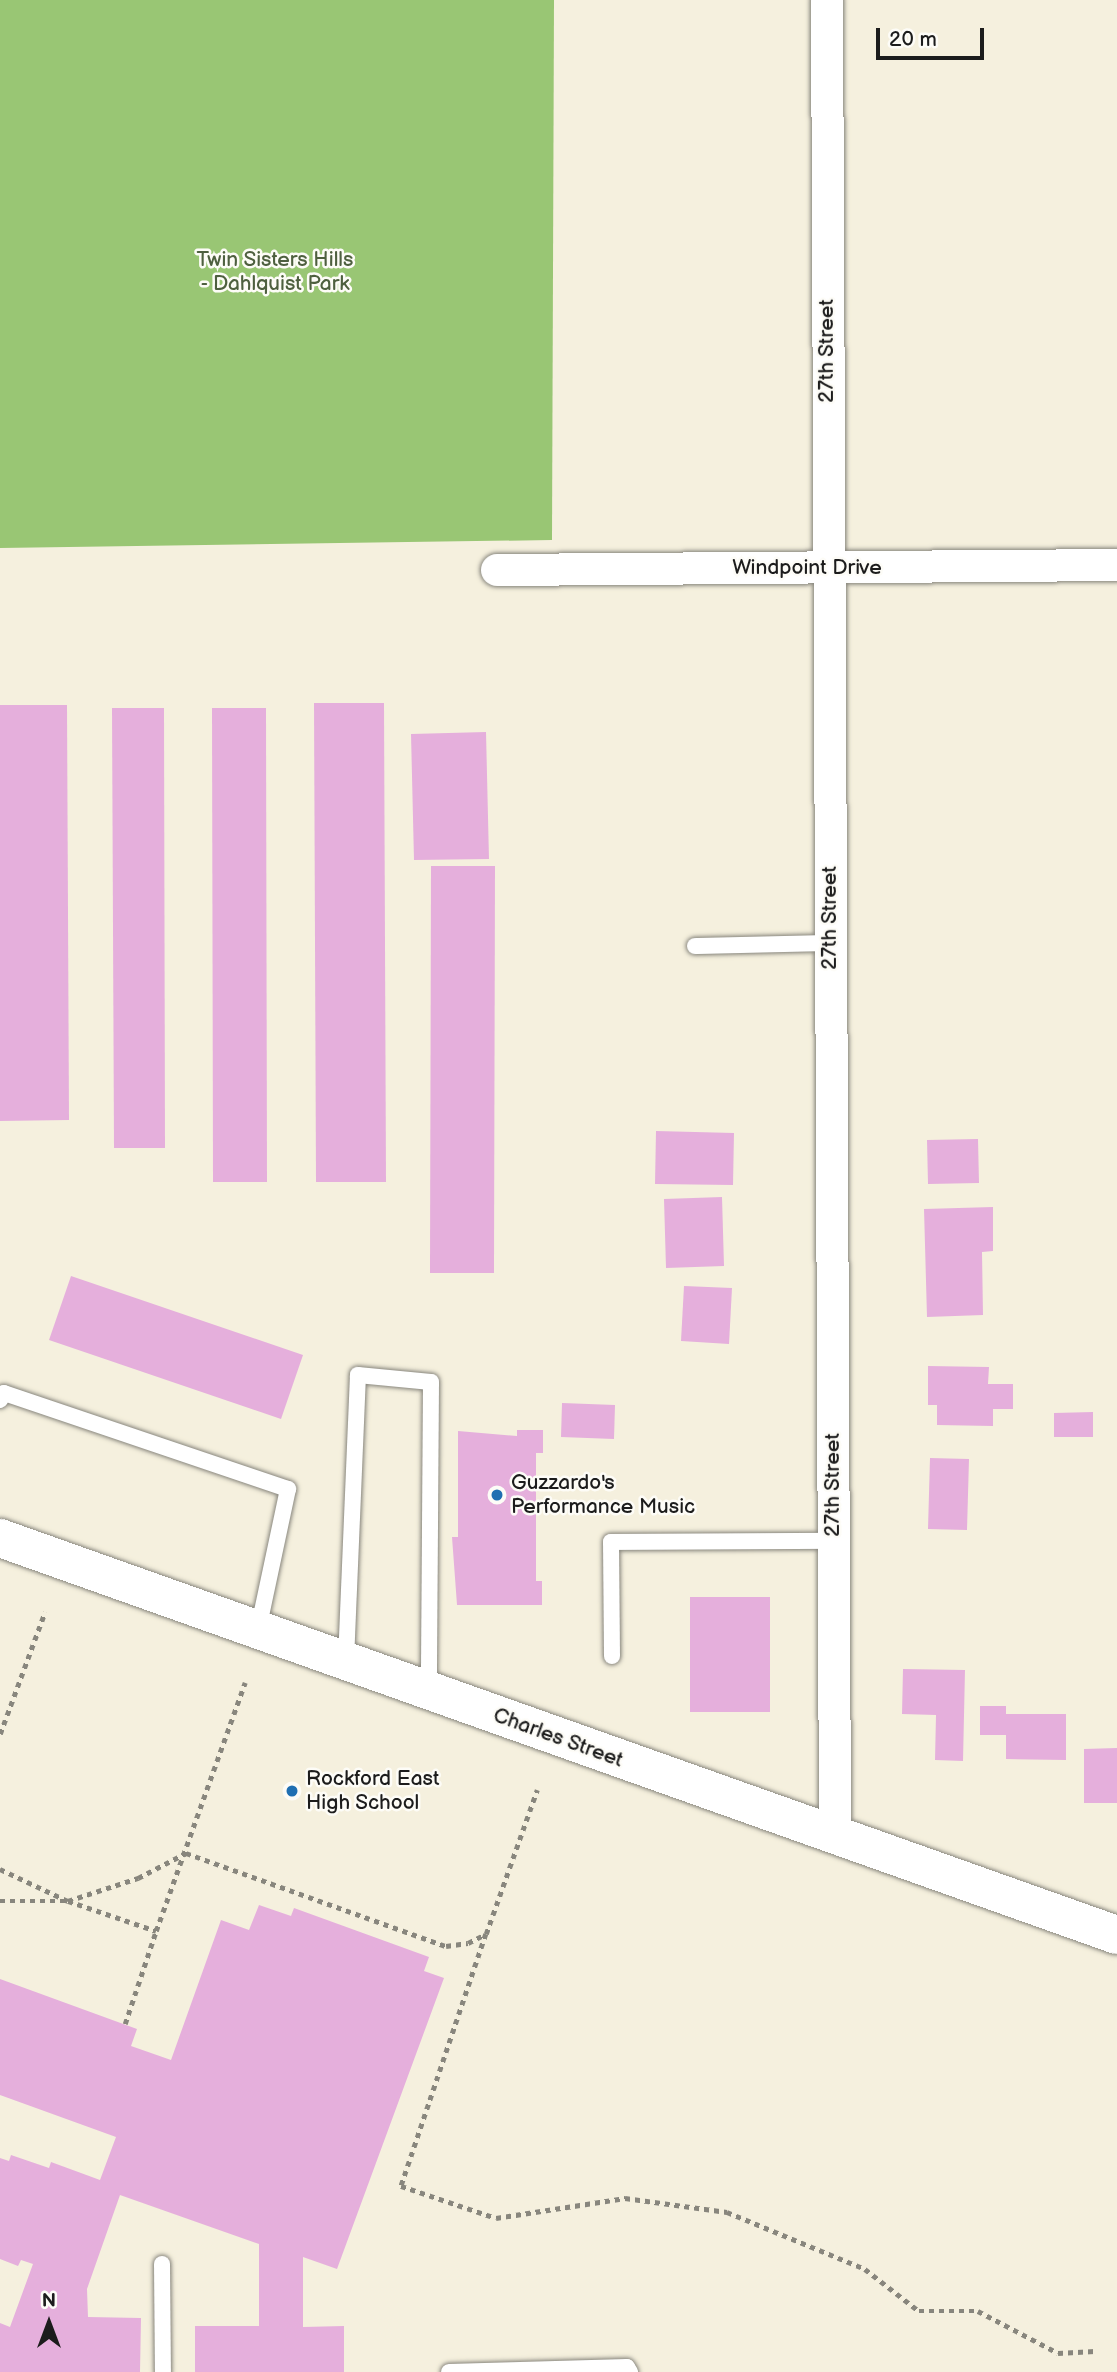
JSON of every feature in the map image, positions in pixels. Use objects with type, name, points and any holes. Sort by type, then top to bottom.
[{"type":"main road","name":"Charles Street","points":[[0,1538],[1117,1935]]},
{"type":"street","name":"27th Street","points":[[827,0],[827,569],[835,1836]]},
{"type":"street","name":"Windpoint Drive","points":[[497,570],[1117,565]]},
{"type":"lane","points":[[695,946],[830,943]]},
{"type":"lane","points":[[346,1662],[358,1375],[431,1382],[429,1692]]},
{"type":"lane","points":[[0,1400],[4,1393],[288,1489],[258,1630]]},
{"type":"lane","points":[[612,1656],[611,1542],[834,1541]]},
{"type":"lane","points":[[162,2264],[163,2372]]},
{"type":"lane","points":[[449,2372],[628,2367],[631,2372]]},
{"type":"path","points":[[0,1734],[45,1612]]},
{"type":"path","points":[[125,2024],[245,1682]]},
{"type":"path","points":[[537,1790],[401,2186],[496,2218],[625,2198],[727,2213],[866,2269],[919,2311],[978,2311],[1058,2353],[1096,2351]]},
{"type":"path","points":[[0,1901],[68,1900],[138,1878],[186,1853],[446,1947],[486,1934]]},
{"type":"path","points":[[0,1869],[68,1900],[156,1931]]},
{"type":"green space","name":"Twin Sisters Hills - Dahlquist Park","points":[[0,0],[554,0],[552,540],[0,548]]},
{"type":"building","points":[[314,703],[384,703],[386,1182],[316,1182]]},
{"type":"building","points":[[0,705],[67,705],[69,1120],[0,1121]]},
{"type":"building","points":[[112,708],[164,708],[165,1148],[114,1148]]},
{"type":"building","points":[[212,708],[266,708],[267,1182],[213,1182]]},
{"type":"building","points":[[486,732],[489,859],[414,860],[411,734]]},
{"type":"building","points":[[431,866],[495,866],[494,1273],[430,1273]]},
{"type":"building","points":[[656,1131],[734,1133],[733,1185],[655,1184]]},
{"type":"building","points":[[978,1139],[979,1183],[928,1184],[927,1140]]},
{"type":"building","points":[[722,1197],[724,1266],[666,1268],[664,1199]]},
{"type":"building","points":[[993,1207],[993,1251],[982,1252],[983,1315],[927,1317],[924,1209]]},
{"type":"building","points":[[71,1276],[303,1355],[281,1419],[49,1340]]},
{"type":"building","points":[[684,1286],[732,1288],[729,1344],[681,1341]]},
{"type":"building","points":[[928,1366],[989,1367],[988,1384],[1013,1384],[1013,1409],[993,1409],[993,1426],[937,1425],[937,1405],[928,1405]]},
{"type":"building","points":[[562,1403],[615,1405],[614,1439],[561,1437]]},
{"type":"building","points":[[1093,1412],[1093,1437],[1054,1437],[1054,1413]]},
{"type":"building","name":"Guzzardo's Performance Music","points":[[517,1430],[543,1430],[543,1453],[536,1453],[536,1581],[542,1581],[542,1605],[457,1605],[452,1537],[458,1537],[458,1431],[517,1436]]},
{"type":"building","points":[[930,1458],[969,1459],[967,1530],[928,1529]]},
{"type":"building","points":[[690,1597],[770,1597],[770,1712],[690,1712]]},
{"type":"building","points":[[903,1669],[965,1670],[963,1761],[935,1760],[936,1715],[902,1714]]},
{"type":"building","points":[[980,1706],[1006,1706],[1006,1714],[1066,1714],[1066,1760],[1006,1759],[1006,1735],[980,1735]]},
{"type":"building","points":[[1117,1748],[1117,1803],[1084,1803],[1084,1749]]},
{"type":"building","points":[[259,1905],[291,1916],[294,1908],[429,1957],[424,1971],[444,1978],[337,2269],[303,2257],[303,2327],[344,2326],[344,2372],[195,2372],[195,2326],[259,2326],[259,2244],[120,2195],[87,2289],[88,2317],[141,2318],[140,2372],[0,2372],[0,2323],[10,2327],[33,2264],[21,2260],[18,2266],[0,2259],[0,2158],[9,2161],[11,2155],[49,2168],[51,2162],[100,2180],[116,2137],[0,2095],[0,1979],[137,2029],[131,2046],[171,2060],[221,1920],[249,1930]]},
{"type":"place","name":"Guzzardo's Performance Music","points":[[497,1495]]},
{"type":"place","name":"Rockford East High School","points":[[292,1791]]}]
